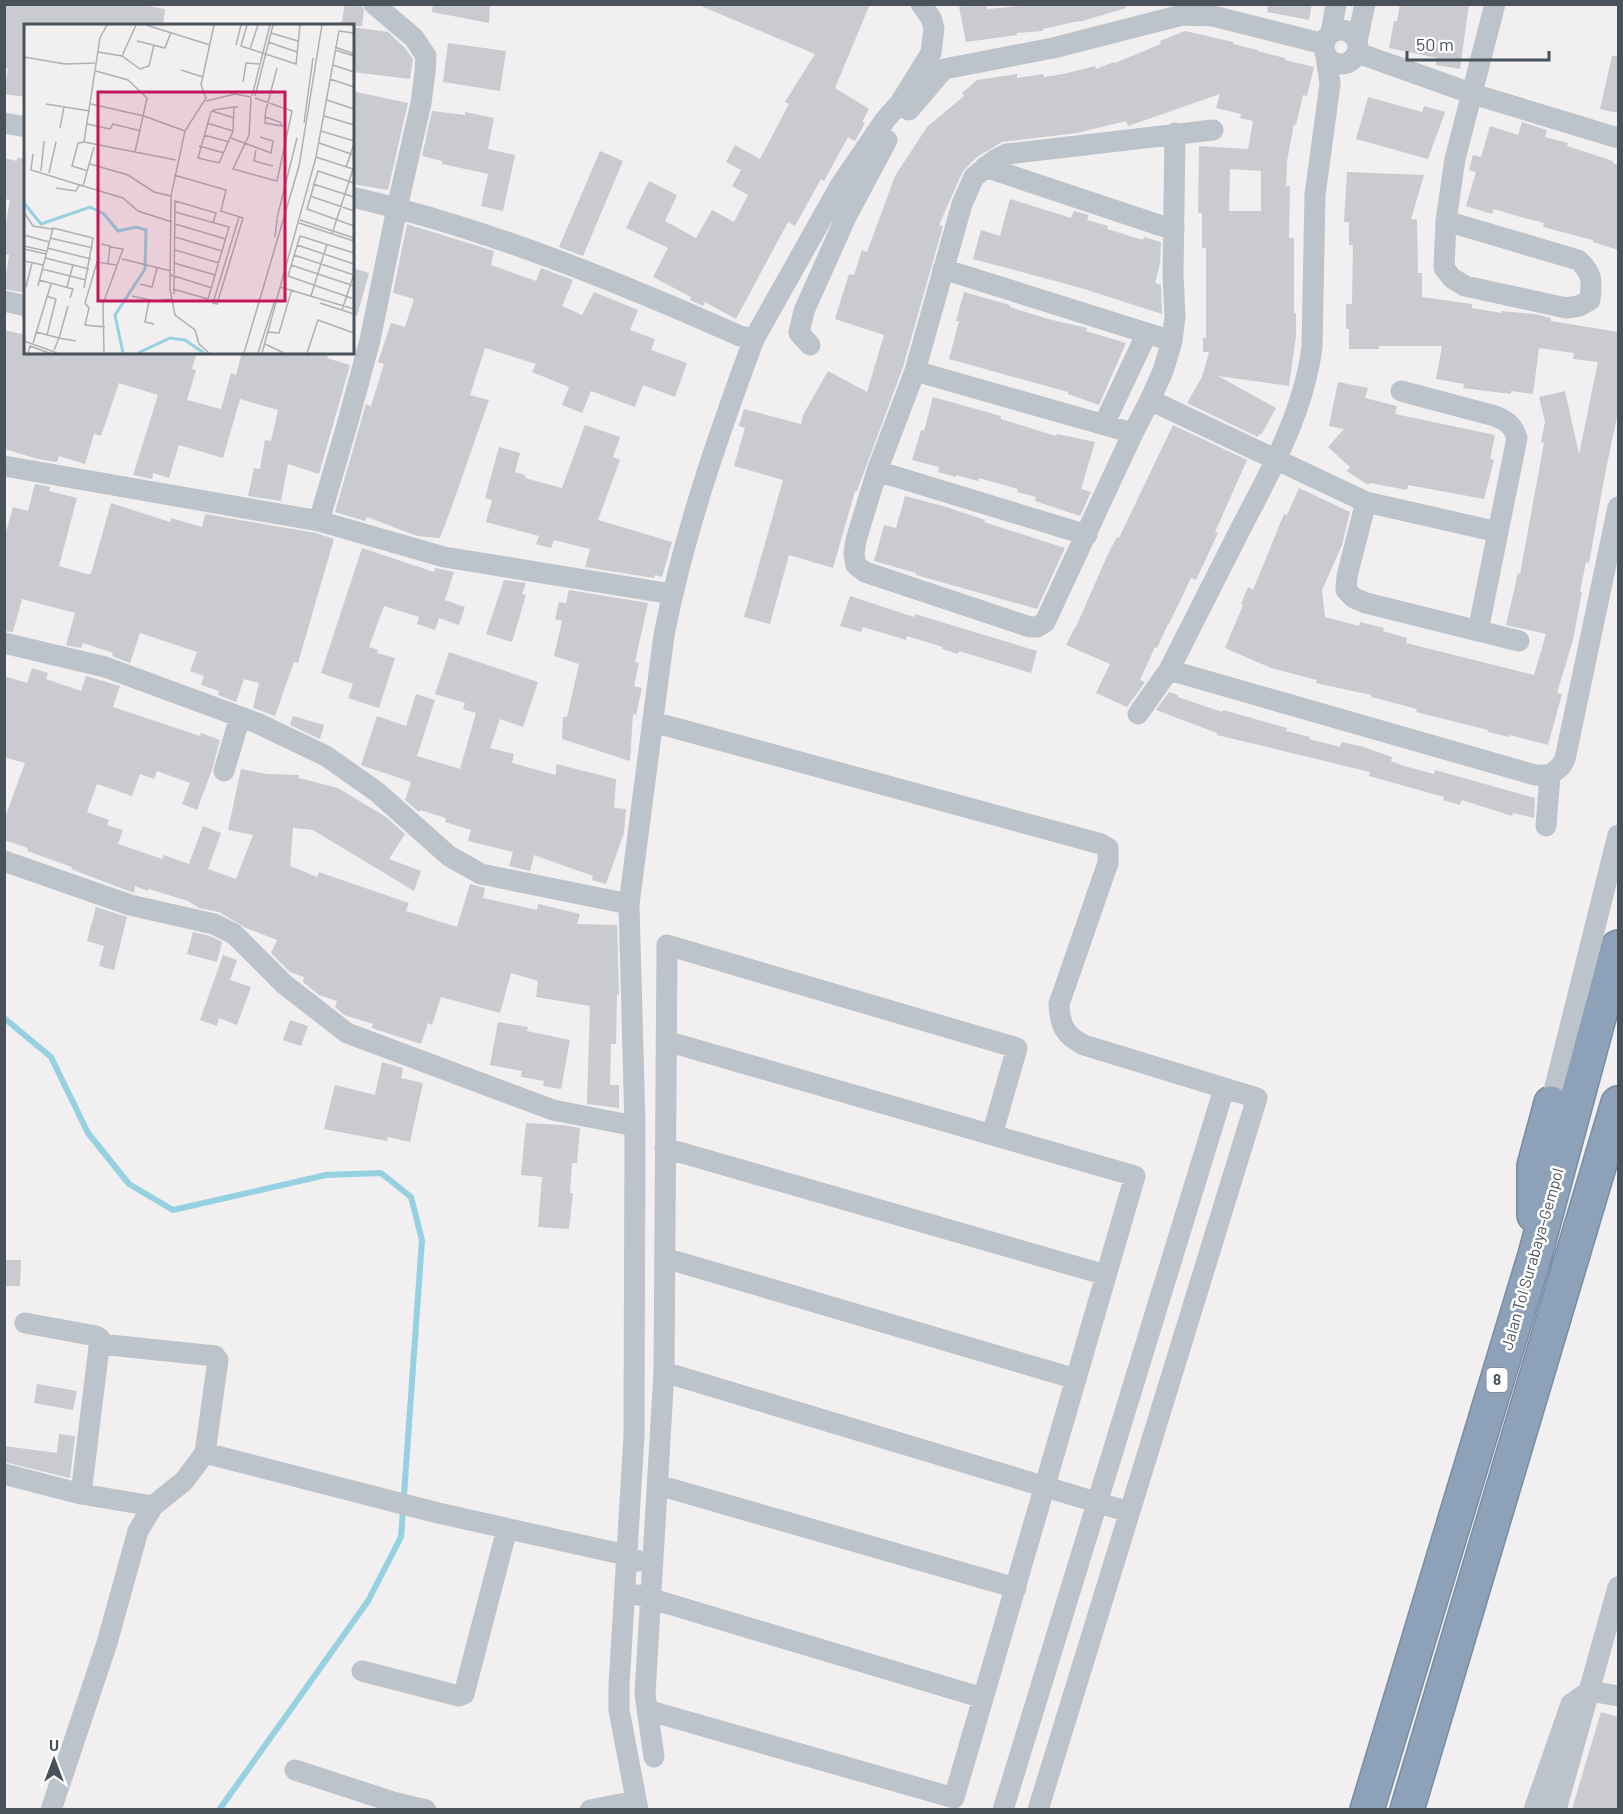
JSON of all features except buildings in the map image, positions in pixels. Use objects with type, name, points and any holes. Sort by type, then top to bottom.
[{"type":"highway","name":"Jalan Tol Surabaya–Gempol","points":[[1366,1809],[1535,1255],[1618,947]]},
{"type":"highway","points":[[1535,1255],[1534,1166],[1551,1102]]},
{"type":"highway","name":"8","points":[[1407,1809],[1618,1103]]},
{"type":"street","points":[[319,521],[350,418],[361,338],[397,208],[421,103],[426,56],[414,38],[374,4]]},
{"type":"street","points":[[590,1809],[637,1805],[619,1710],[619,1654],[634,1436],[635,1126],[629,904],[664,635],[672,594],[710,460],[754,339],[840,186],[917,77],[931,53],[934,28],[931,18],[921,4]]},
{"type":"street","points":[[1138,714],[1169,670],[1276,460],[1302,398],[1309,372],[1312,347],[1315,195],[1330,84],[1327,45],[1336,4]]},
{"type":"street","points":[[1330,84],[1355,52],[1365,4]]},
{"type":"street","points":[[1446,221],[1578,260],[1588,269],[1592,284],[1590,300],[1579,306],[1566,308],[1465,286],[1452,278],[1444,268],[1446,221],[1455,159],[1496,4]]},
{"type":"street","points":[[810,345],[799,333],[804,311],[846,217],[897,123],[944,69],[1053,48],[1182,15],[1213,16],[1327,45],[1337,64],[1355,52]]},
{"type":"street","points":[[1327,45],[1336,30],[1349,32],[1355,52]]},
{"type":"street","points":[[1355,52],[1473,94],[1618,138]]},
{"type":"street","points":[[4,123],[24,127]]},
{"type":"street","points":[[1175,134],[1173,275],[1175,317],[1172,341],[1150,400],[1045,622],[1037,627],[1030,627],[864,572],[856,565],[854,554],[856,540],[877,471],[915,371],[943,269],[967,191],[974,177],[985,167],[1007,154],[1175,134],[1213,130]]},
{"type":"street","points":[[985,167],[1174,230]]},
{"type":"street","points":[[354,197],[397,208],[543,254],[740,336],[754,339]]},
{"type":"street","points":[[943,269],[1172,341]]},
{"type":"street","points":[[4,301],[24,306]]},
{"type":"street","points":[[1104,424],[1147,333]]},
{"type":"street","points":[[915,371],[1133,433]]},
{"type":"street","points":[[1401,392],[1495,416],[1514,427],[1517,438],[1478,631]]},
{"type":"street","points":[[1150,400],[1366,502],[1498,532]]},
{"type":"street","points":[[4,466],[319,521],[444,557],[672,594]]},
{"type":"street","points":[[877,471],[1087,535]]},
{"type":"street","points":[[1366,502],[1347,576],[1346,590],[1354,598],[1366,603],[1519,641]]},
{"type":"street","points":[[1546,826],[1550,776],[1565,759],[1618,507]]},
{"type":"street","points":[[4,643],[105,667],[240,717],[326,756],[377,792],[449,856],[481,874],[629,904]]},
{"type":"street","points":[[1169,670],[1535,775],[1550,776]]},
{"type":"street","points":[[224,771],[240,717]]},
{"type":"street","points":[[653,722],[1108,848],[1107,863],[1059,1004],[1061,1022],[1071,1038],[1084,1045],[1257,1098],[1038,1809]]},
{"type":"street","points":[[1551,1102],[1618,835]]},
{"type":"street","points":[[4,861],[130,905],[214,924],[234,934],[284,984],[347,1033],[553,1110],[635,1126]]},
{"type":"street","points":[[654,1757],[645,1694],[664,1372],[667,945],[1017,1048],[992,1135]]},
{"type":"street","points":[[647,1710],[954,1798],[1135,1176],[666,1041]]},
{"type":"street","points":[[1003,1809],[1224,1089]]},
{"type":"street","points":[[665,1148],[1106,1275]]},
{"type":"street","points":[[665,1258],[1076,1379]]},
{"type":"street","points":[[25,1323],[98,1337],[100,1344],[81,1494]]},
{"type":"street","points":[[51,1809],[107,1643],[138,1530],[153,1506],[184,1481],[205,1453],[217,1358],[100,1344]]},
{"type":"street","points":[[664,1372],[1129,1512]]},
{"type":"street","points":[[205,1453],[438,1513],[626,1555],[653,1568]]},
{"type":"street","points":[[4,1474],[81,1494],[153,1506]]},
{"type":"street","points":[[658,1485],[1016,1587]]},
{"type":"street","points":[[362,1671],[459,1696],[464,1694],[507,1529]]},
{"type":"street","points":[[1556,1809],[1618,1587]]},
{"type":"street","points":[[624,1591],[983,1698]]},
{"type":"street","points":[[1534,1809],[1571,1704],[1590,1691],[1618,1696]]},
{"type":"street","points":[[295,1770],[393,1802],[426,1809]]},
{"type":"waterway","points":[[4,1018],[51,1057],[88,1133],[129,1184],[173,1210],[326,1175],[381,1173],[411,1197],[422,1240],[401,1537],[368,1601],[219,1810]]}]
